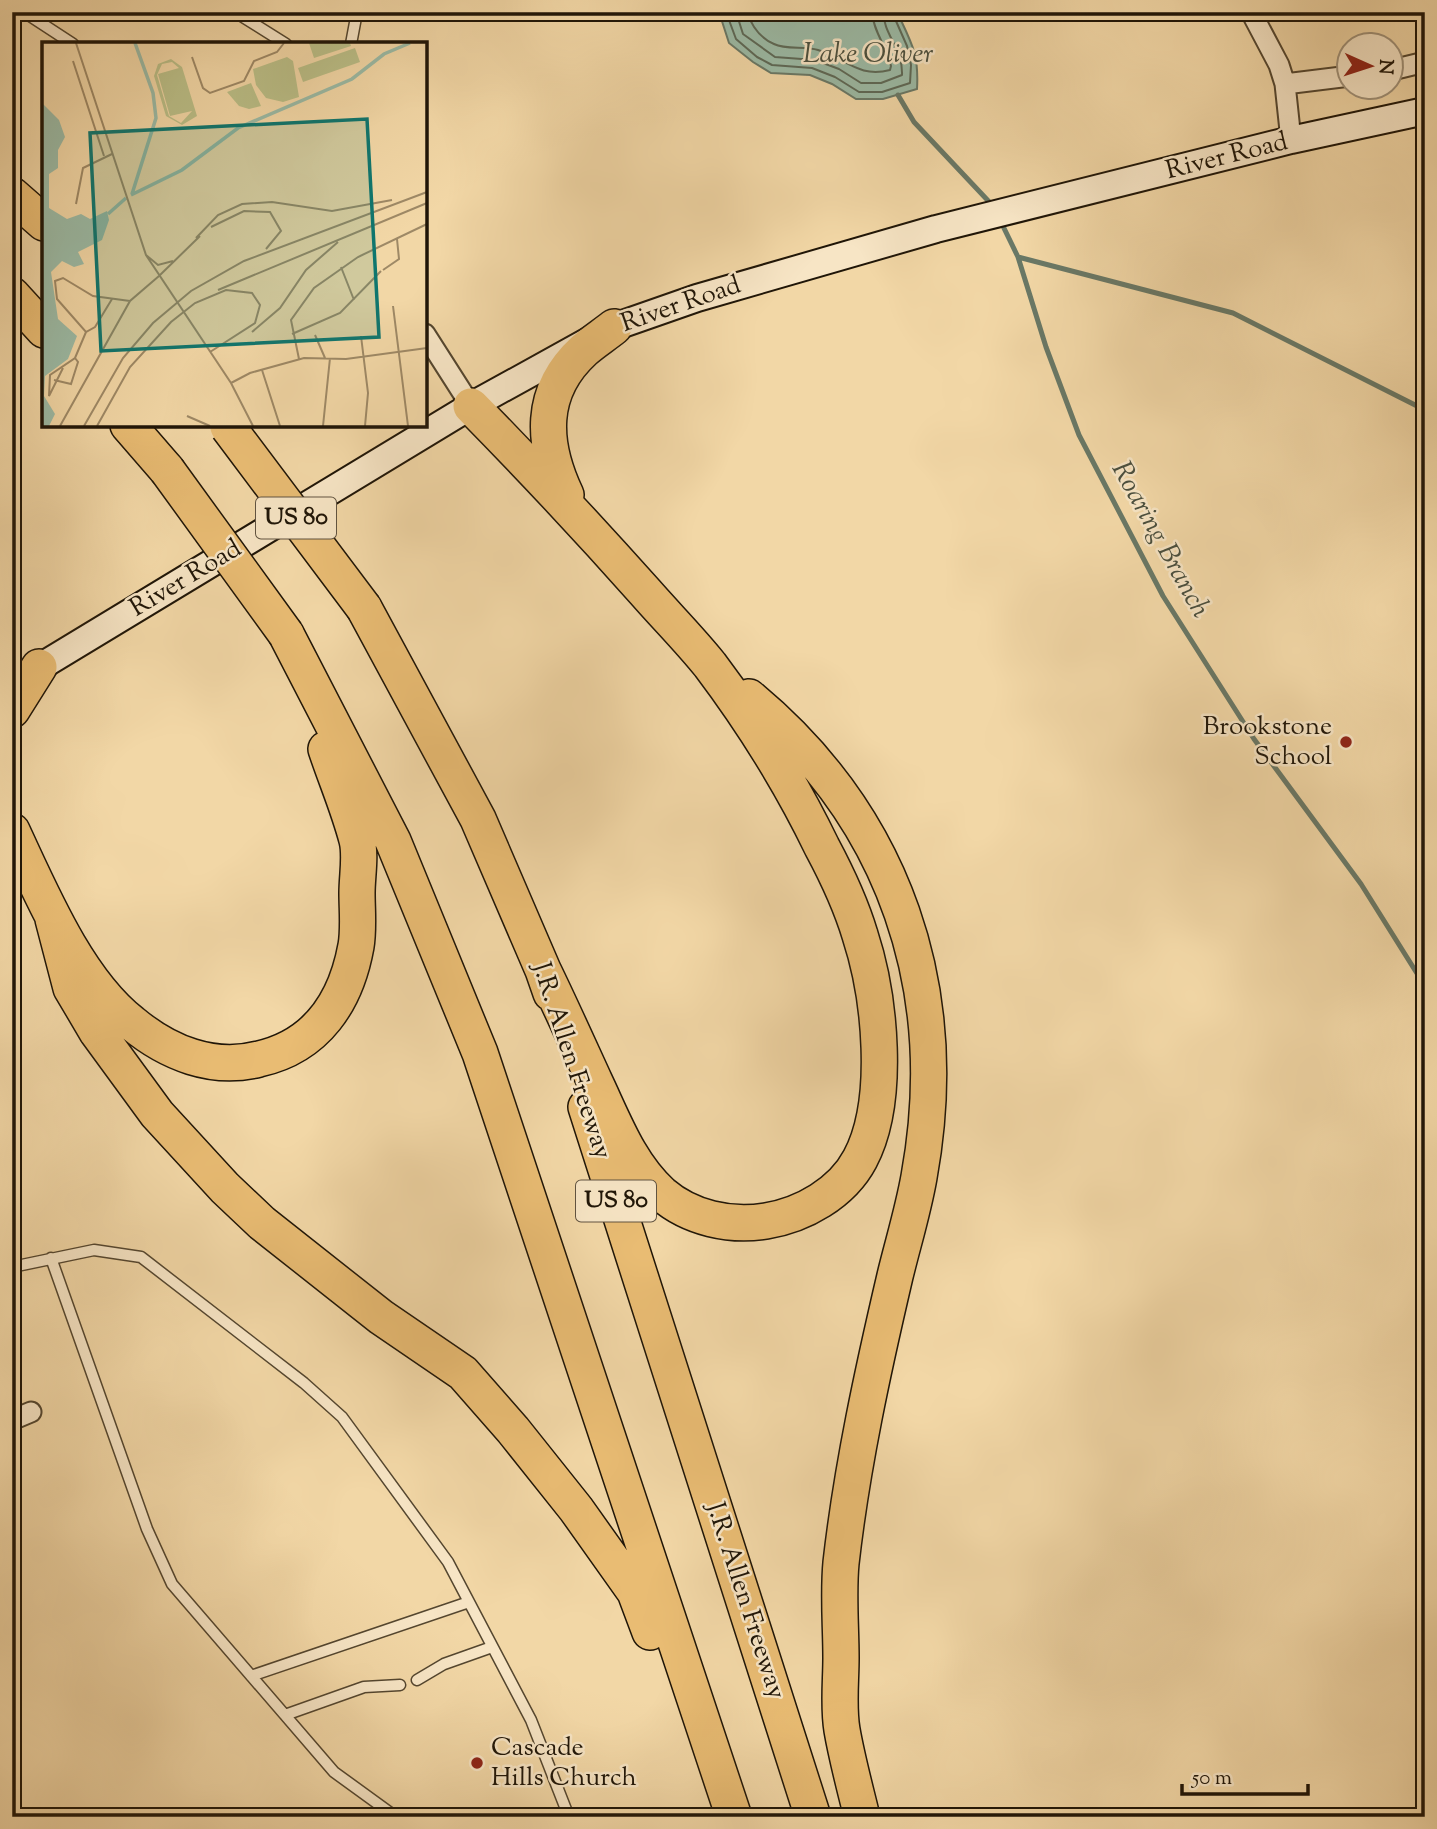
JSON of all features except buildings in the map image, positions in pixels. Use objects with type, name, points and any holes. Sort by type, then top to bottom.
[{"type":"highway","points":[[12,195],[42,221]]},
{"type":"highway","points":[[12,295],[42,328]]},
{"type":"highway","points":[[574,511],[558,477],[549,446],[547,426],[550,404],[566,371],[583,351],[614,327]]},
{"type":"highway","points":[[471,406],[574,511],[709,663],[772,755],[810,821],[861,937],[877,1011],[878,1087],[870,1137],[860,1160],[845,1181],[826,1197],[804,1210],[780,1219],[730,1223],[682,1208],[661,1193],[628,1154],[543,970]]},
{"type":"highway","name":"US 80","points":[[130,427],[167,470],[286,634],[393,841],[481,1053],[734,1817]]},
{"type":"highway","name":"J.R. Allen Freeway","points":[[228,427],[364,608],[478,819],[543,970],[813,1817]]},
{"type":"highway","points":[[12,831],[53,919],[96,985],[130,1023],[151,1037],[197,1059],[222,1063],[271,1057],[304,1038],[331,1012],[345,990],[356,944],[358,842],[286,634]]},
{"type":"highway","points":[[709,663],[772,716],[823,770],[852,812],[878,855],[900,901],[920,974],[929,1075],[920,1176],[860,1441],[841,1565],[842,1727],[862,1817]]},
{"type":"highway","points":[[12,710],[26,676]]},
{"type":"highway","points":[[53,919],[71,988],[125,1074],[182,1142],[234,1197],[321,1271],[381,1317],[463,1373],[576,1509],[635,1592],[720,1817]]},
{"type":"main road","name":"River Road","points":[[26,676],[471,406],[614,327],[710,294],[936,229],[1291,141],[1425,111]]},
{"type":"street","points":[[1251,12],[1279,65],[1285,84],[1291,141]]},
{"type":"street","points":[[1406,66],[1425,62]]},
{"type":"street","points":[[1285,84],[1336,78]]},
{"type":"street","points":[[427,337],[471,406]]},
{"type":"street","points":[[12,1420],[31,1412]]},
{"type":"lane","points":[[24,12],[70,42]]},
{"type":"lane","points":[[235,12],[283,42]]},
{"type":"lane","points":[[351,42],[358,12]]},
{"type":"lane","points":[[12,1267],[94,1250],[141,1257],[304,1383],[342,1417],[448,1562],[531,1720],[569,1817]]},
{"type":"lane","points":[[51,1258],[147,1529],[172,1584],[334,1772],[396,1817]]},
{"type":"lane","points":[[251,1676],[469,1602]]},
{"type":"lane","points":[[417,1680],[444,1664],[492,1647]]},
{"type":"lane","points":[[285,1715],[364,1687],[400,1685]]},
{"type":"water","name":"Lake Oliver","points":[[719,12],[897,12],[913,49],[917,67],[917,89],[883,99],[856,99],[832,84],[810,75],[771,73],[729,43]]},
{"type":"waterway","name":"Roaring Branch","points":[[898,95],[914,122],[994,207]]},
{"type":"waterway","name":"Roaring Branch","points":[[1001,222],[1018,257],[1046,347],[1079,435],[1163,596],[1254,739],[1361,884],[1425,990]]},
{"type":"waterway","points":[[1018,257],[1233,313],[1425,410]]},
{"type":"place","name":"Brookstone School","points":[[1346,742]]},
{"type":"place","name":"Cascade Hills Church","points":[[477,1763]]}]
